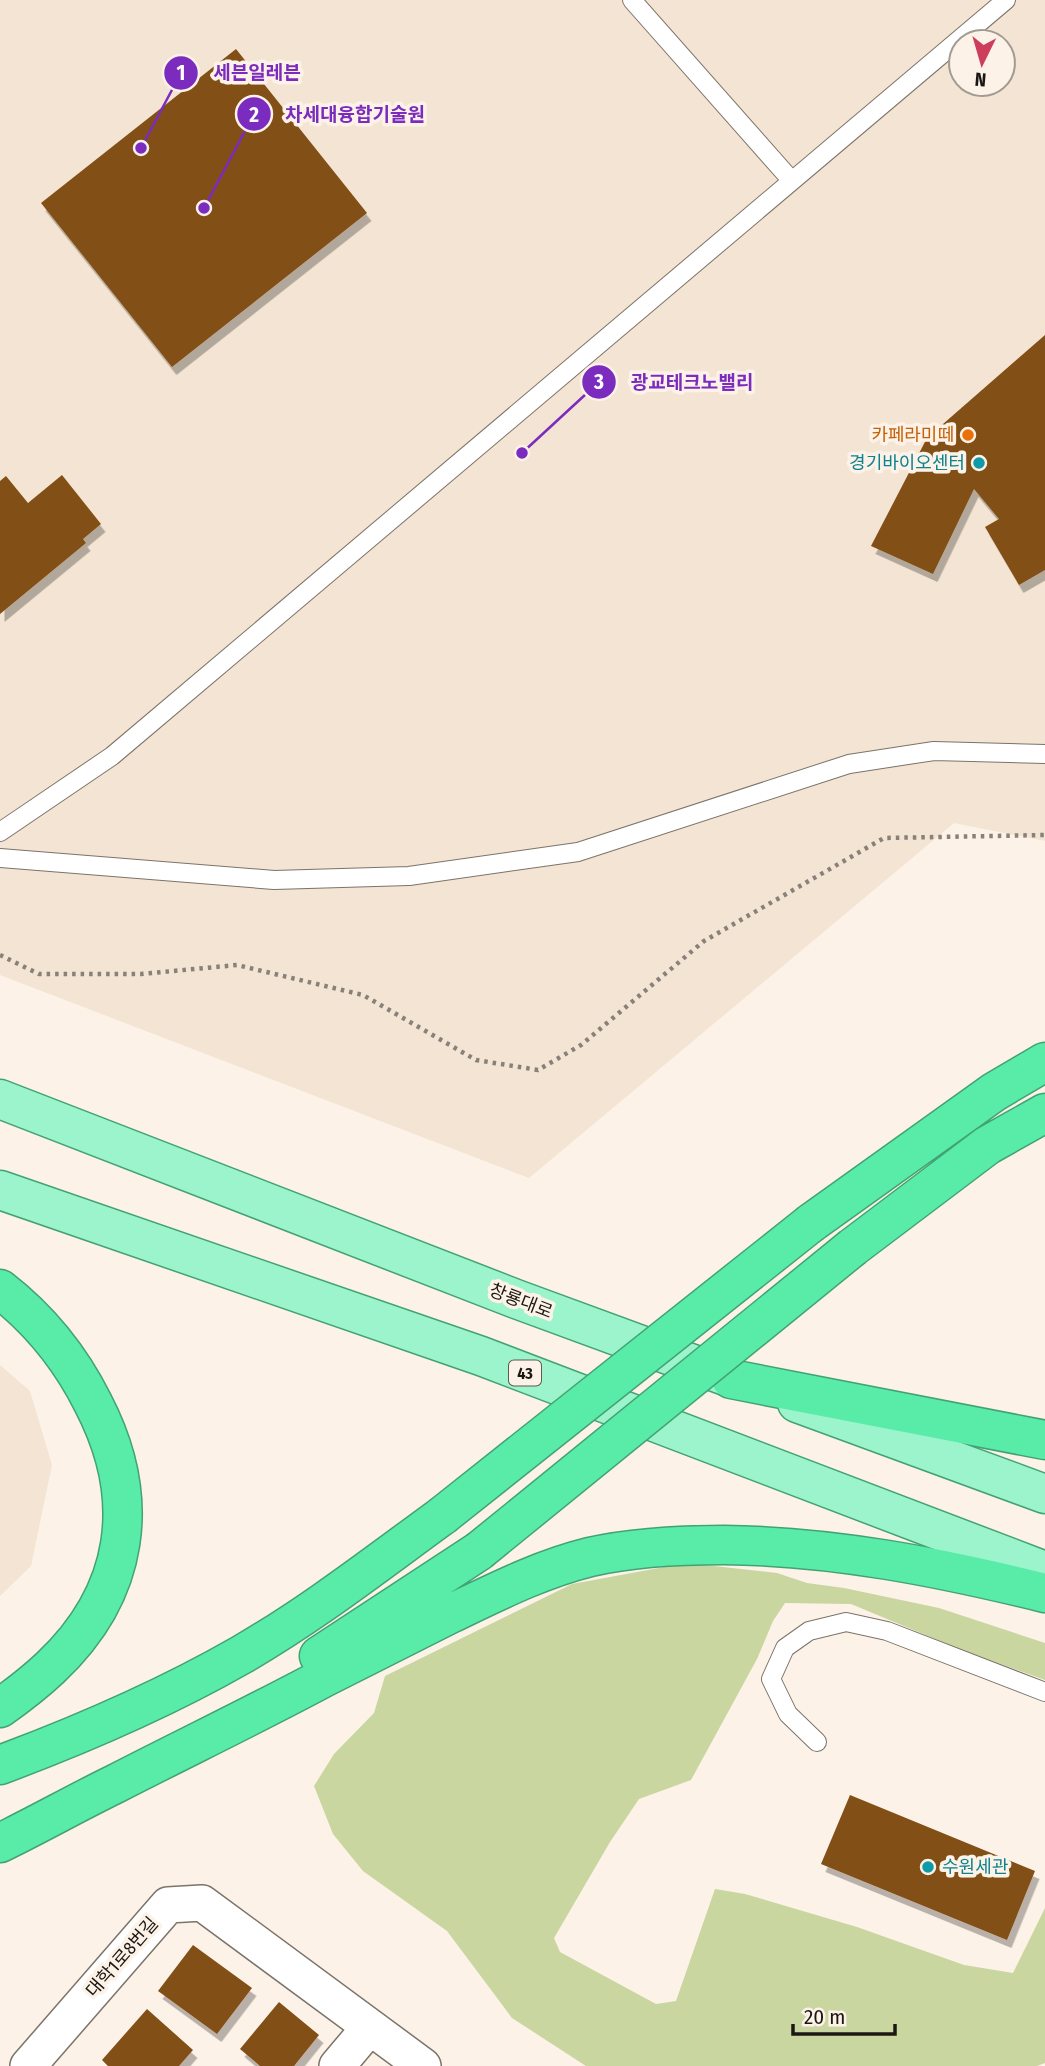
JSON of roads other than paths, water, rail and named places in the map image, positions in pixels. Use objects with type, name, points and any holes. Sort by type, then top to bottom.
[{"type":"highway","points":[[0,1765],[164,1696],[242,1654],[330,1598],[442,1516],[811,1223],[993,1092],[1045,1062]]},
{"type":"highway","points":[[116,1783],[307,1664],[479,1551],[853,1247],[988,1145],[1045,1112]]},
{"type":"highway","points":[[0,1289],[28,1311],[61,1348],[89,1394],[112,1444],[121,1480],[123,1509],[121,1538],[115,1564],[107,1591],[91,1620],[50,1668],[0,1708]]},
{"type":"highway","points":[[732,1379],[1045,1440]]},
{"type":"highway","points":[[0,1843],[500,1590],[543,1572],[591,1557],[644,1548],[687,1545],[751,1545],[830,1551],[918,1564],[1045,1593]]},
{"type":"main road","name":"창룡대로","points":[[0,1099],[503,1294],[1045,1494]]},
{"type":"main road","name":"43","points":[[0,1190],[481,1356],[1045,1571]]},
{"type":"street","name":"대학1로8번길","points":[[28,2066],[168,1905],[202,1903],[423,2066]]},
{"type":"street","points":[[337,2066],[369,2028]]},
{"type":"lane","points":[[632,0],[792,181]]},
{"type":"lane","points":[[0,832],[112,756],[1006,0]]},
{"type":"lane","points":[[0,858],[274,880],[409,876],[578,852],[849,764],[934,751],[1045,754]]},
{"type":"lane","points":[[817,1742],[788,1714],[771,1679],[785,1648],[810,1631],[846,1622],[887,1631],[1045,1692]]},
{"type":"place","name":"세븐일레븐","points":[[141,148]]},
{"type":"place","name":"차세대융합기술원","points":[[204,208]]},
{"type":"place","name":"카페라미떼","points":[[968,435]]},
{"type":"place","name":"광교테크노밸리","points":[[522,453]]},
{"type":"place","name":"경기바이오센터","points":[[979,463]]},
{"type":"place","name":"수원세관","points":[[928,1867]]}]
